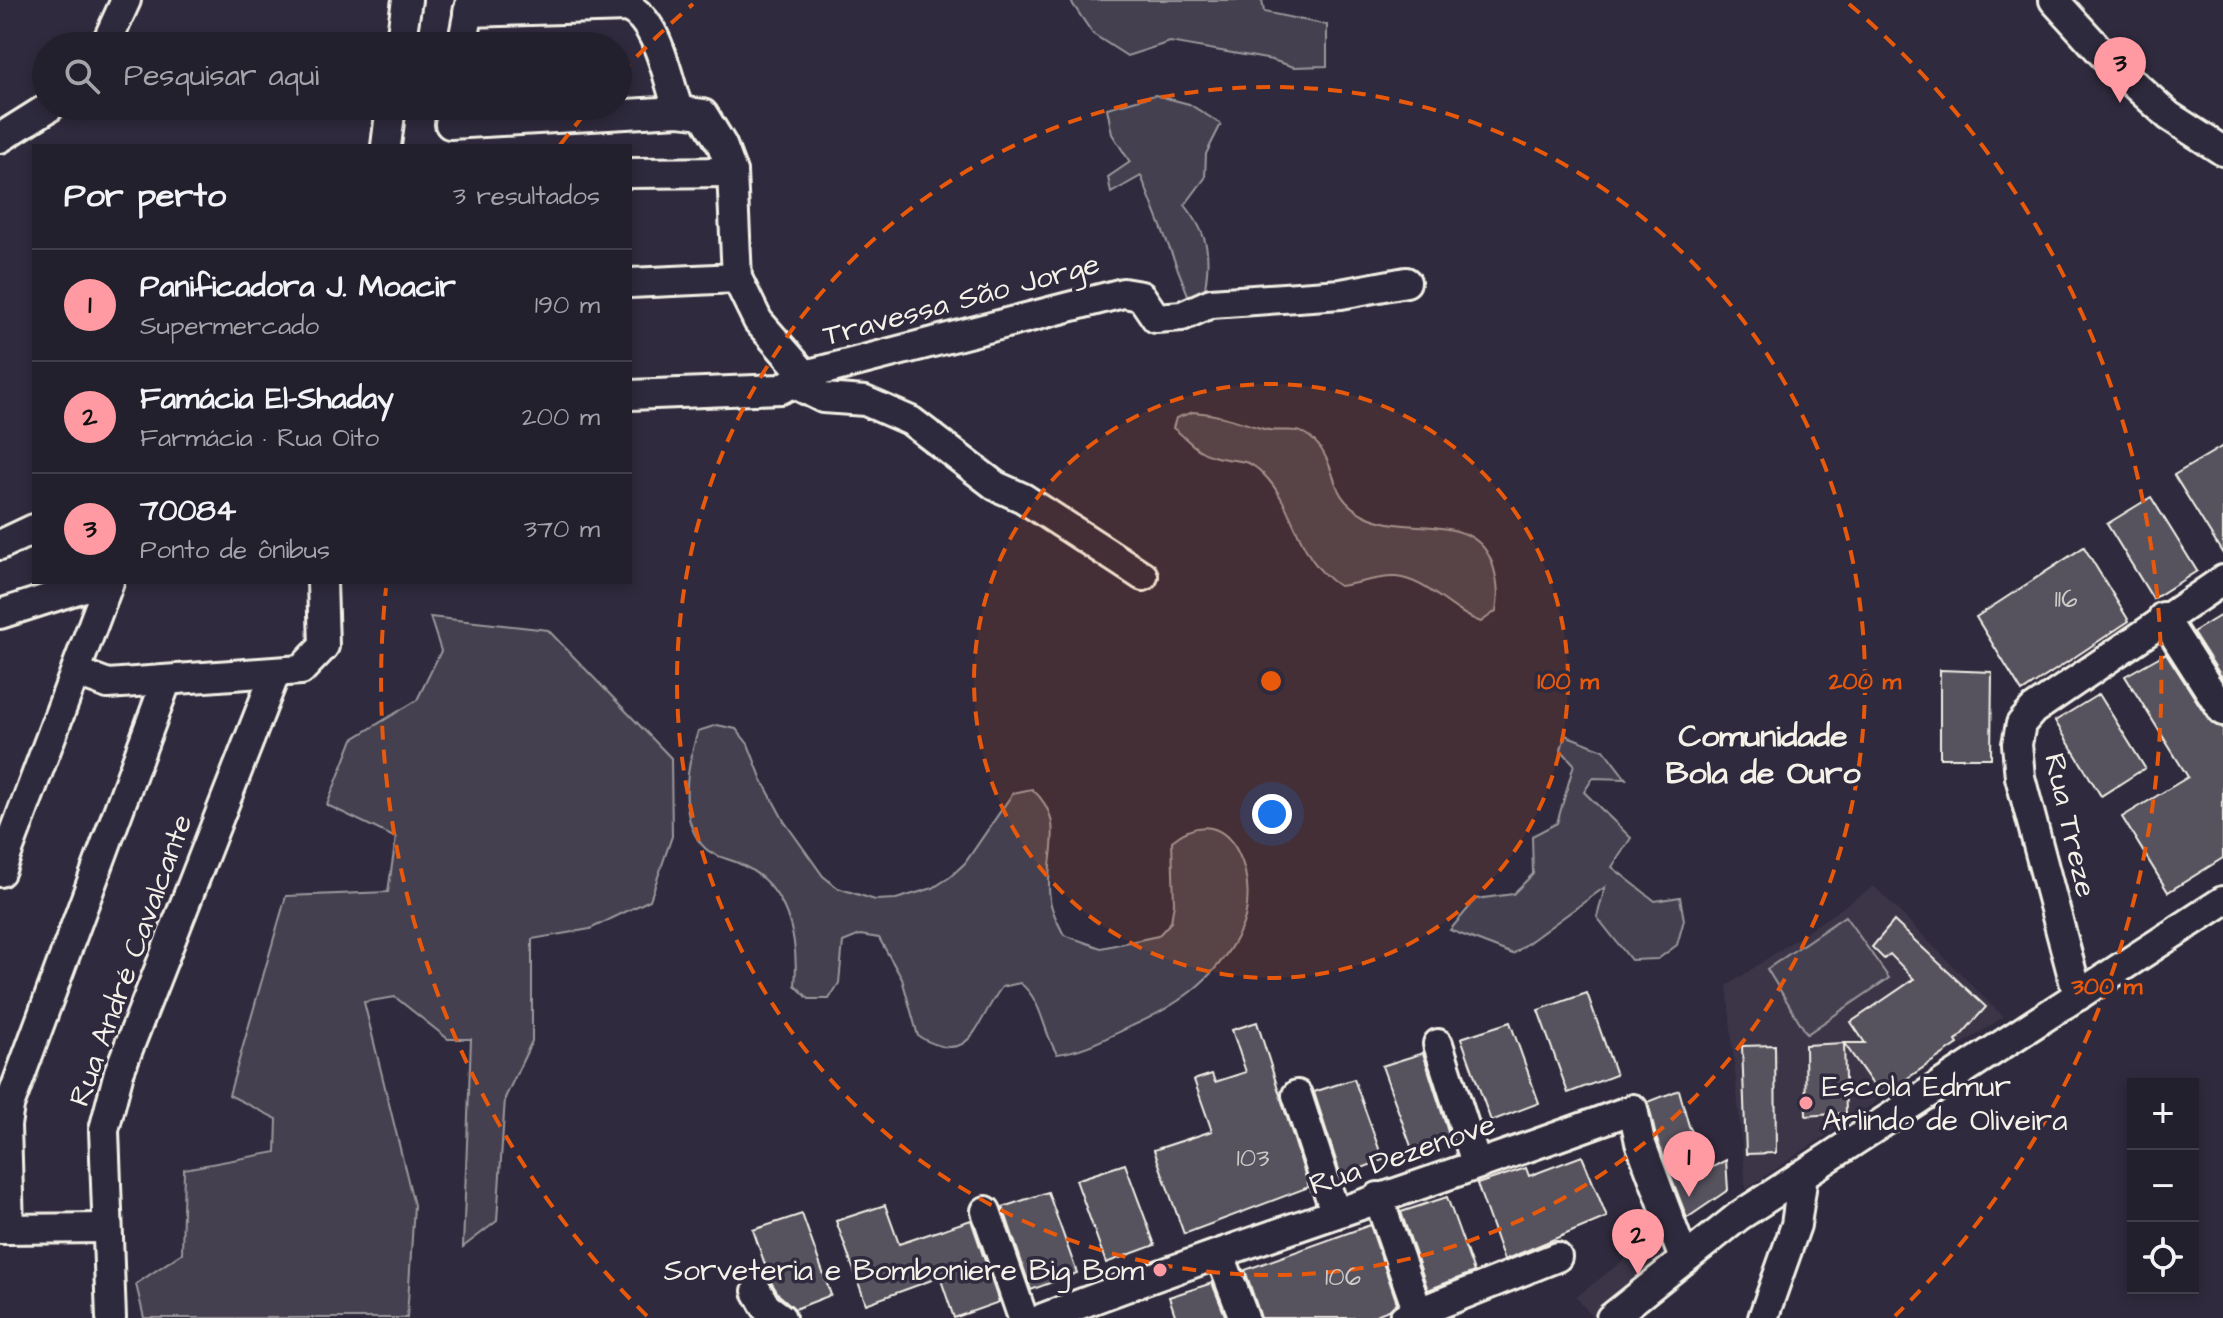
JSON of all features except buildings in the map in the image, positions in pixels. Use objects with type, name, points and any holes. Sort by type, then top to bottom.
[{"type":"street","points":[[111,32],[126,0]]},
{"type":"street","points":[[402,32],[407,0]]},
{"type":"street","points":[[2054,0],[2112,64],[2169,116],[2223,151]]},
{"type":"street","points":[[464,32],[469,6],[627,7],[639,12],[660,51],[679,111]]},
{"type":"street","points":[[632,114],[679,111],[703,114],[722,145],[732,172],[737,278],[758,321],[799,379],[823,398],[865,401],[911,421],[996,486],[1023,498],[1143,576]]},
{"type":"street","points":[[0,138],[32,118]]},
{"type":"street","points":[[386,144],[389,120]]},
{"type":"street","points":[[450,125],[532,120]]},
{"type":"street","points":[[632,173],[732,172]]},
{"type":"street","points":[[632,283],[737,278]]},
{"type":"street","name":"Travessa São Jorge","points":[[799,379],[1123,293],[1141,296],[1156,318],[1165,320],[1211,303],[1341,294],[1406,282]]},
{"type":"street","points":[[632,395],[781,389],[799,379]]},
{"type":"street","points":[[0,545],[32,530]]},
{"type":"street","name":"Rua Treze","points":[[2078,996],[2022,789],[2017,744],[2021,724],[2033,710],[2163,617],[2223,580]]},
{"type":"street","points":[[0,614],[94,584]]},
{"type":"street","points":[[0,872],[78,673],[108,584]]},
{"type":"street","points":[[78,673],[108,684],[301,670],[324,646],[322,584]]},
{"type":"street","points":[[2163,617],[2223,711]]},
{"type":"street","name":"Rua André Cavalcante","points":[[111,1318],[104,1130],[110,1101],[275,674]]},
{"type":"street","points":[[107,1228],[4,1229],[6,1125],[9,1106],[166,682]]},
{"type":"street","points":[[1611,1318],[1739,1216],[2223,901]]},
{"type":"street","points":[[1438,1044],[1476,1163]]},
{"type":"street","points":[[1297,1095],[1335,1212]]},
{"type":"street","name":"Rua Dezenove","points":[[1043,1318],[1335,1212],[1535,1146],[1633,1109],[1640,1142],[1684,1259]]},
{"type":"street","points":[[1763,1318],[1796,1225],[1803,1175]]},
{"type":"street","points":[[1378,1197],[1414,1316],[1557,1257]]},
{"type":"street","points":[[986,1211],[1023,1318]]},
{"type":"street","points":[[1220,1255],[1244,1318]]},
{"type":"street","points":[[757,1291],[766,1307],[781,1318]]},
{"type":"shaded area","points":[[1070,0],[1262,0],[1264,12],[1327,25],[1327,66],[1294,67],[1272,60],[1170,42],[1127,56],[1093,34]]},
{"type":"shaded area","points":[[1155,95],[1189,104],[1221,124],[1206,154],[1205,178],[1185,205],[1200,228],[1207,258],[1204,296],[1190,300],[1141,176],[1111,193],[1108,177],[1130,162],[1112,134],[1107,108]]},
{"type":"shaded area","points":[[1193,412],[1221,416],[1264,429],[1305,434],[1312,438],[1325,456],[1339,492],[1364,515],[1401,525],[1457,531],[1473,538],[1486,550],[1494,569],[1498,590],[1496,611],[1481,622],[1419,584],[1396,577],[1339,586],[1314,563],[1278,492],[1260,471],[1242,461],[1207,454],[1173,428],[1176,418]]},
{"type":"shaded area","points":[[430,617],[548,630],[671,758],[672,836],[650,900],[590,929],[532,939],[532,1041],[505,1098],[497,1221],[463,1247],[471,1039],[448,1039],[395,997],[364,1002],[414,1205],[407,1318],[144,1318],[136,1284],[182,1253],[184,1169],[276,1152],[277,1119],[229,1095],[286,896],[388,892],[396,838],[327,805],[353,739],[417,700],[441,651]]},
{"type":"shaded area","points":[[717,725],[736,729],[748,744],[762,780],[784,821],[823,876],[838,888],[875,900],[896,899],[933,888],[965,863],[1013,793],[1032,789],[1050,815],[1053,828],[1050,900],[1064,935],[1101,948],[1158,936],[1171,922],[1174,903],[1172,841],[1193,829],[1211,828],[1226,836],[1245,870],[1248,892],[1246,914],[1239,933],[1218,966],[1176,1002],[1100,1041],[1057,1054],[1038,1007],[1020,983],[1002,987],[978,1027],[962,1044],[951,1047],[936,1045],[918,1036],[902,979],[879,938],[860,935],[843,942],[839,983],[829,999],[809,999],[795,985],[792,932],[780,899],[756,873],[706,849],[691,824],[687,792],[694,745],[698,731]]},
{"type":"shaded area","points":[[1565,735],[1604,750],[1626,779],[1593,778],[1584,792],[1631,838],[1612,867],[1655,901],[1680,897],[1684,920],[1677,945],[1658,959],[1631,960],[1597,917],[1605,887],[1513,954],[1450,930],[1476,899],[1513,894],[1533,874],[1532,836],[1557,823],[1574,764],[1561,750]]},
{"type":"shaded area","name":"Escola Edmur Arlindo de Oliveira","points":[[1874,886],[2003,1017],[1746,1189],[1727,986]]},
{"type":"shaded area","points":[[1845,916],[1889,978],[1807,1034],[1767,969]]},
{"type":"shaded area","points":[[1669,1225],[1677,1243],[1593,1318],[1576,1297]]},
{"type":"place","name":"70084","points":[[2120,103]]},
{"type":"place","name":"Escola Edmur Arlindo de Oliveira","points":[[1806,1103]]},
{"type":"place","name":"Panificadora J. Moacir","points":[[1689,1197]]},
{"type":"place","name":"Sorveteria e Bomboniere Big Bom","points":[[1160,1270]]},
{"type":"place","name":"Famácia El-Shaday","points":[[1638,1275]]},
{"type":"district","name":"Comunidade Bola de Ouro","points":[[1763,754]]}]
